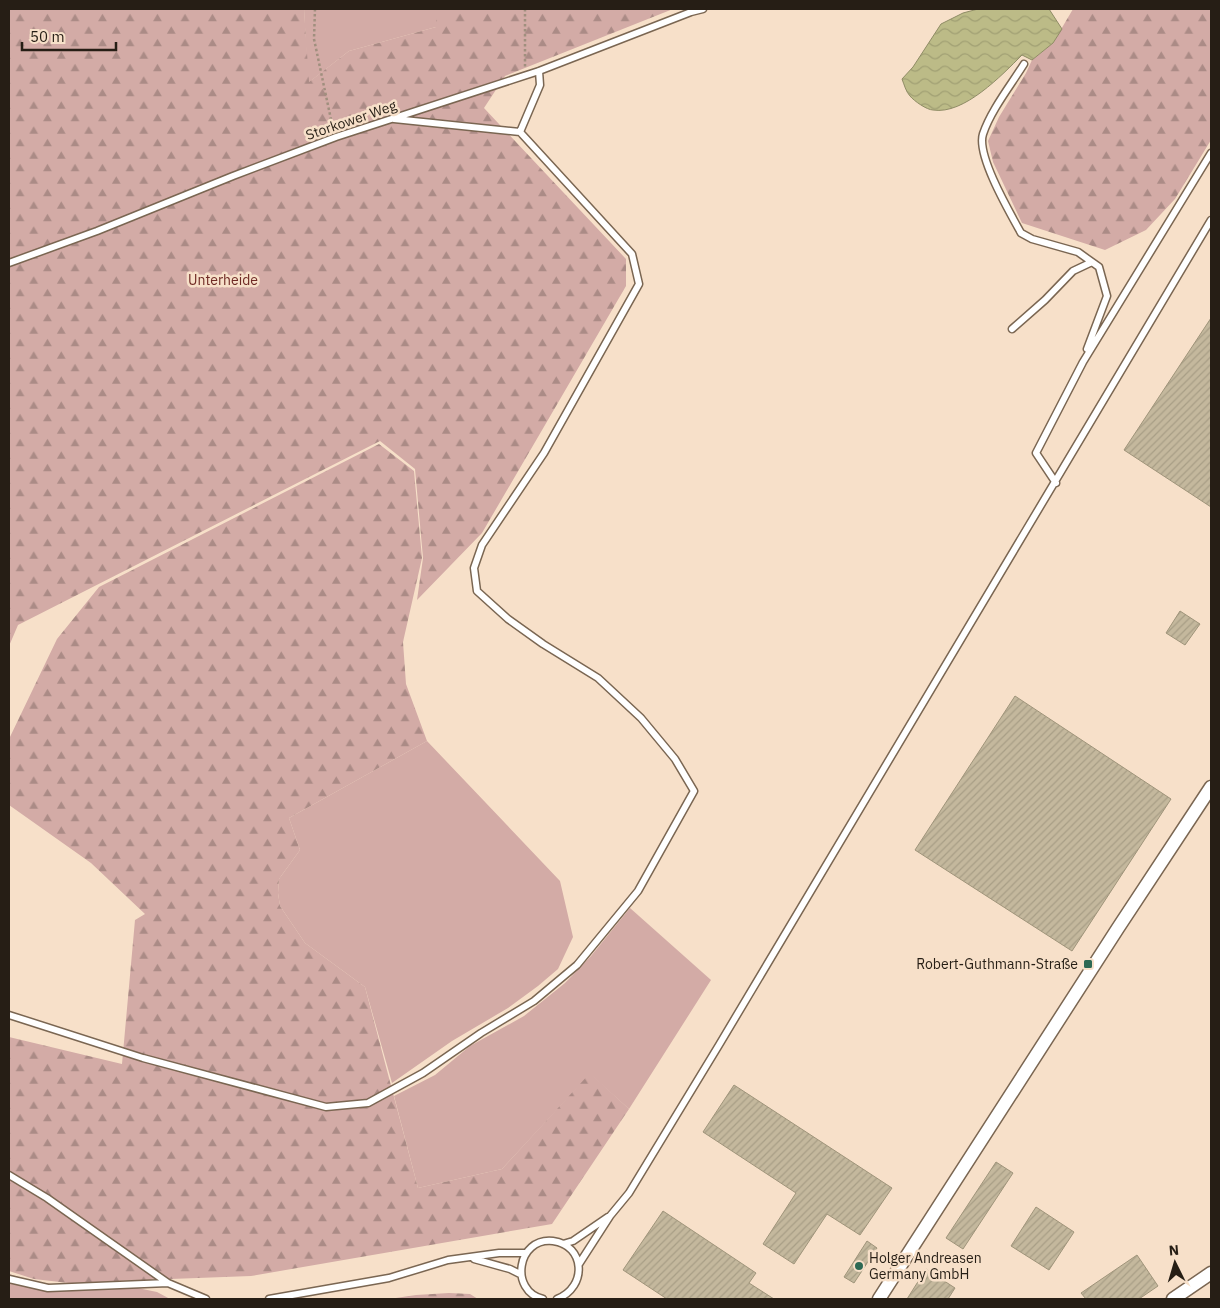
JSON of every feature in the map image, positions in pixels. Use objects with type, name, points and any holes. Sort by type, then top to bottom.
[{"type":"street","points":[[879,1299],[1211,787]]},
{"type":"street","points":[[1173,1299],[1211,1273]]},
{"type":"lane","name":"Storkower Weg","points":[[9,263],[97,231],[336,137],[525,76],[691,12],[704,9]]},
{"type":"lane","points":[[1024,64],[996,108],[982,136],[985,161],[1021,233],[1032,239],[1078,252],[1099,267],[1106,296],[1082,362]]},
{"type":"lane","points":[[520,132],[540,85],[539,71]]},
{"type":"lane","points":[[9,1015],[143,1058],[326,1107],[368,1103],[423,1073],[481,1033],[534,1001],[577,965],[638,892],[694,791],[675,759],[641,718],[598,678],[543,644],[508,619],[477,591],[474,568],[482,545],[544,453],[639,284],[632,254],[520,132],[391,118]]},
{"type":"lane","points":[[1056,483],[1036,453],[1082,362],[1211,153]]},
{"type":"lane","points":[[579,1264],[610,1216],[629,1193],[709,1062],[1056,483],[1211,220]]},
{"type":"lane","points":[[1012,328],[1044,300],[1073,270],[1092,262]]},
{"type":"lane","points":[[9,1175],[47,1198],[168,1283],[206,1299]]},
{"type":"lane","points":[[562,1244],[573,1241],[610,1216]]},
{"type":"lane","points":[[543,1299],[530,1293],[524,1286],[520,1274],[521,1263],[526,1253],[534,1246],[543,1242],[553,1241],[562,1244],[573,1252],[579,1264],[579,1278],[569,1296],[557,1299]]},
{"type":"lane","points":[[269,1299],[389,1278],[448,1260],[500,1253],[526,1253]]},
{"type":"lane","points":[[468,1258],[494,1263],[520,1274]]},
{"type":"lane","points":[[9,1279],[48,1288],[168,1283]]},
{"type":"path","points":[[315,9],[314,39],[336,137]]},
{"type":"path","points":[[525,9],[525,76]]},
{"type":"green space","name":"Unterheide","points":[[9,9],[304,9],[309,82],[349,51],[436,27],[436,9],[673,9],[505,76],[484,108],[626,259],[626,286],[482,533],[417,600],[423,558],[415,469],[380,441],[18,625],[9,646]]},
{"type":"green space","points":[[304,9],[436,9],[436,27],[349,51],[308,83]]},
{"type":"green space","points":[[1073,9],[1211,9],[1211,140],[1175,199],[1146,230],[1105,250],[1022,223],[993,162],[988,141],[999,117],[1032,60],[1053,43]]},
{"type":"green space","points":[[379,444],[414,471],[422,558],[403,642],[406,684],[427,741],[289,818],[300,850],[279,879],[278,893],[280,906],[305,943],[365,987],[418,1188],[502,1169],[590,1073],[629,1109],[552,1224],[251,1276],[77,1284],[34,1279],[9,1271],[9,1037],[122,1064],[135,920],[145,914],[91,863],[9,805],[9,739],[57,639],[99,587]]},
{"type":"green space","points":[[427,741],[560,881],[573,937],[558,969],[538,986],[508,1008],[452,1041],[392,1083],[365,987],[305,943],[280,906],[278,893],[279,879],[300,850],[289,818]]},
{"type":"green space","points":[[630,908],[711,980],[629,1109],[590,1074],[502,1169],[418,1188],[394,1096],[435,1075],[470,1046],[524,1016],[565,983],[591,956]]},
{"type":"green space","points":[[9,1274],[34,1282],[77,1287],[118,1284],[157,1292],[170,1299],[9,1299]]},
{"type":"green space","points":[[470,1294],[478,1299],[389,1299],[416,1295]]},
{"type":"water","points":[[978,9],[1049,9],[1062,29],[1053,43],[1032,60],[1022,55],[993,83],[970,100],[945,110],[930,110],[924,107],[909,94],[902,79],[913,67],[941,24],[963,13]]},
{"type":"building","points":[[1211,318],[1211,507],[1124,450]]},
{"type":"building","points":[[1180,611],[1200,624],[1185,645],[1166,633]]},
{"type":"building","points":[[1015,696],[1171,799],[1072,951],[915,850]]},
{"type":"building","points":[[734,1085],[892,1188],[860,1235],[827,1214],[794,1264],[763,1244],[796,1193],[703,1132]]},
{"type":"building","points":[[996,1162],[1013,1173],[963,1249],[946,1238]]},
{"type":"building","points":[[1036,1207],[1074,1232],[1049,1270],[1011,1246]]},
{"type":"building","points":[[663,1211],[756,1273],[749,1283],[774,1299],[667,1299],[623,1270]]},
{"type":"building","points":[[867,1241],[877,1248],[854,1283],[844,1277]]},
{"type":"building","points":[[1137,1255],[1158,1286],[1139,1299],[1086,1299],[1081,1293]]},
{"type":"building","points":[[926,1269],[955,1288],[948,1299],[907,1299]]},
{"type":"place","name":"Robert-Guthmann-Straße","points":[[1088,964]]},
{"type":"place","name":"Holger Andreasen Germany GmbH","points":[[859,1266]]}]
